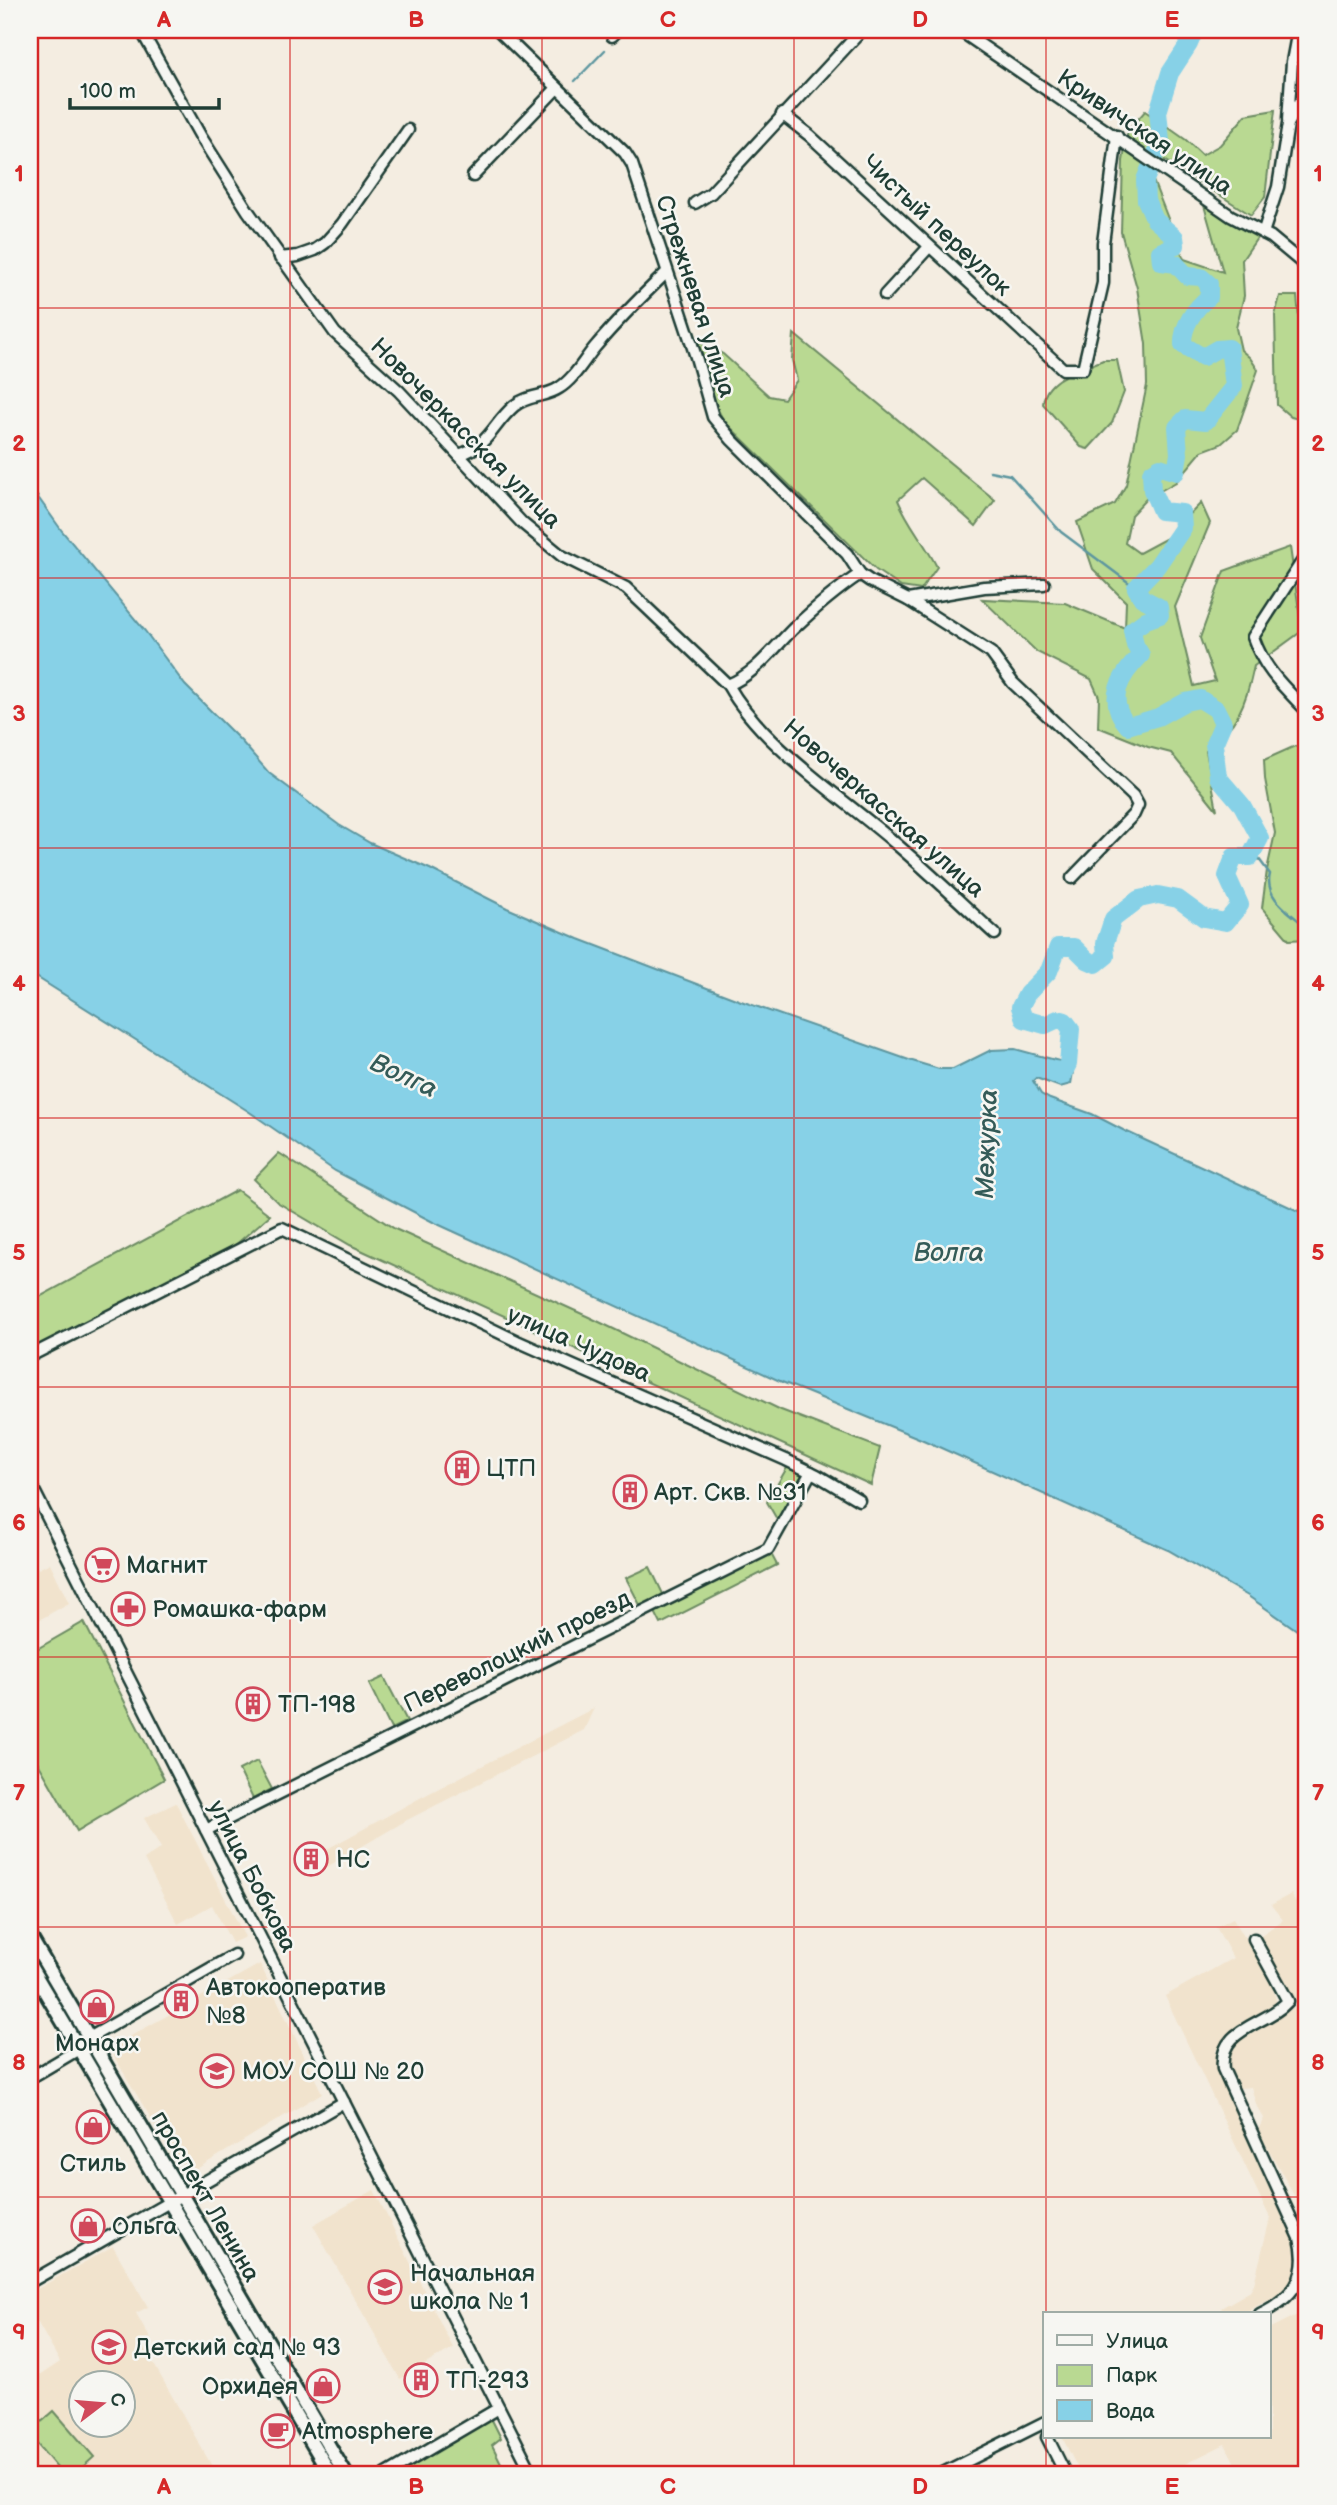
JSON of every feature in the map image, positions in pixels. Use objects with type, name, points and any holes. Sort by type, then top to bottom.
[{"type":"main road","name":"проспект Ленина","points":[[30,1937],[92,2043],[331,2475]]},
{"type":"main road","name":"проспект Ленина","points":[[30,1966],[79,2049],[176,2198],[346,2475]]},
{"type":"main road","points":[[79,2049],[92,2043]]},
{"type":"street","points":[[143,33],[166,30]]},
{"type":"street","name":"Стрежневая улица","points":[[498,30],[625,153],[632,164],[713,417],[732,440],[847,554],[860,574]]},
{"type":"street","points":[[695,203],[711,193],[862,30]]},
{"type":"street","points":[[1263,233],[1278,187],[1298,30]]},
{"type":"street","name":"Кривичская улица","points":[[966,32],[1231,216],[1263,233],[1307,267]]},
{"type":"street","name":"Новочеркасская улица","points":[[143,33],[201,137],[280,258],[335,333],[399,391],[522,523],[562,556],[626,588],[728,684],[737,701],[780,747],[895,843],[995,934]]},
{"type":"street","points":[[473,176],[557,88]]},
{"type":"street","points":[[1288,124],[1307,89]]},
{"type":"street","name":"Чистый переулок","points":[[782,114],[809,135],[1063,369],[1083,369],[1103,283],[1103,243],[1117,136]]},
{"type":"street","points":[[280,258],[306,253],[325,243],[408,130]]},
{"type":"street","points":[[885,295],[929,247]]},
{"type":"street","points":[[458,455],[474,450],[515,405],[558,389],[567,382],[596,346],[667,272]]},
{"type":"street","points":[[1307,554],[1253,637],[1269,673],[1307,711]]},
{"type":"street","points":[[728,684],[745,678],[794,628],[860,574],[908,600],[991,653],[1013,683],[1133,796],[1138,805],[1134,814],[1072,878]]},
{"type":"street","points":[[908,600],[985,587],[1044,584]]},
{"type":"street","name":"улица Чудова","points":[[30,1356],[282,1228],[517,1341],[811,1472],[859,1500]]},
{"type":"street","name":"Переволоцкий проезд","points":[[206,1830],[768,1549],[811,1472]]},
{"type":"street","name":"улица Бобкова","points":[[30,1483],[533,2475]]},
{"type":"street","points":[[1254,1939],[1288,2001],[1280,2010],[1235,2035],[1225,2046],[1221,2056],[1223,2069],[1297,2230],[1303,2255],[1301,2273],[1293,2289],[1282,2302],[1264,2312]]},
{"type":"street","points":[[92,2043],[234,1955]]},
{"type":"street","points":[[30,2078],[79,2049]]},
{"type":"street","points":[[30,2282],[344,2102]]},
{"type":"street","points":[[385,2475],[499,2408]]},
{"type":"street","points":[[939,2475],[1043,2429]]},
{"type":"street","points":[[1048,2438],[1066,2475]]},
{"type":"shaded area","points":[[30,1551],[38,1569],[50,1563],[69,1603],[30,1625]]},
{"type":"shaded area","points":[[594,1708],[584,1730],[407,1820],[325,1868],[318,1854]]},
{"type":"shaded area","points":[[176,1803],[245,1937],[232,1943],[212,1905],[178,1924],[144,1859],[161,1848],[144,1818]]},
{"type":"shaded area","points":[[1291,1894],[1295,1901],[1307,1894],[1307,2219],[1258,2130],[1264,2118],[1257,2107],[1251,2087],[1239,2088],[1228,2063],[1232,2046],[1297,2006],[1258,1937],[1283,1920],[1271,1905]]},
{"type":"shaded area","points":[[1233,1918],[1271,1982],[1277,2004],[1269,2012],[1226,2034],[1216,2051],[1217,2065],[1287,2222],[1296,2247],[1298,2266],[1291,2282],[1279,2294],[1246,2312],[1224,2312],[1221,2308],[1249,2292],[1254,2284],[1270,2218],[1165,1996],[1233,1958],[1216,1927]]},
{"type":"shaded area","name":"МОУ СОШ № 20","points":[[260,1964],[322,2093],[185,2176],[109,2048]]},
{"type":"shaded area","name":"Начальная школа № 1","points":[[374,2190],[453,2348],[400,2379],[313,2225]]},
{"type":"shaded area","points":[[113,2246],[148,2307],[136,2313],[151,2340],[143,2345],[217,2475],[30,2475],[30,2382],[60,2362],[30,2309],[30,2293]]},
{"type":"shaded area","points":[[1307,2310],[1307,2475],[1241,2475],[1225,2444],[1163,2475],[1081,2475],[1062,2438],[1270,2438],[1270,2328]]},
{"type":"green space","points":[[1275,110],[1265,197],[1251,215],[1165,160],[1152,178],[1184,259],[1223,272],[1203,202],[1259,235],[1242,260],[1244,296],[1236,328],[1241,350],[1258,370],[1237,430],[1221,444],[1202,451],[1176,482],[1146,499],[1131,515],[1125,543],[1139,553],[1167,538],[1201,503],[1210,523],[1175,607],[1194,686],[1215,681],[1200,638],[1224,571],[1290,547],[1302,631],[1254,666],[1239,714],[1217,742],[1206,751],[1217,810],[1171,753],[1098,727],[1099,697],[1091,679],[1037,652],[982,599],[1065,603],[1125,628],[1126,602],[1093,569],[1077,522],[1115,504],[1126,485],[1147,385],[1146,344],[1137,288],[1121,232],[1123,161],[1128,131],[1145,111],[1202,155],[1220,145],[1246,115]]},
{"type":"green space","points":[[1280,296],[1297,296],[1307,376],[1307,421],[1291,417],[1277,405],[1275,315]]},
{"type":"green space","points":[[794,334],[995,500],[976,526],[922,478],[898,500],[937,567],[921,590],[901,587],[876,570],[724,421],[720,414],[703,371],[699,342],[723,354],[769,396],[784,399],[797,380],[792,360]]},
{"type":"green space","points":[[1103,360],[1117,360],[1124,392],[1112,423],[1088,449],[1081,447],[1043,404],[1045,394],[1057,380]]},
{"type":"green space","points":[[1295,746],[1307,752],[1307,939],[1289,940],[1262,908],[1275,833],[1264,760]]},
{"type":"green space","points":[[279,1153],[395,1229],[591,1318],[781,1410],[880,1448],[871,1485],[350,1245],[277,1202],[254,1179]]},
{"type":"green space","points":[[237,1190],[270,1215],[218,1260],[30,1356],[30,1302]]},
{"type":"green space","points":[[788,1466],[805,1474],[779,1523],[767,1502]]},
{"type":"green space","points":[[770,1552],[777,1565],[661,1624],[654,1610]]},
{"type":"green space","points":[[650,1567],[664,1596],[641,1607],[626,1578]]},
{"type":"green space","points":[[84,1622],[164,1779],[77,1831],[30,1749],[30,1653]]},
{"type":"green space","points":[[384,1677],[407,1721],[391,1729],[369,1684]]},
{"type":"green space","points":[[257,1761],[272,1789],[253,1799],[239,1770]]},
{"type":"green space","points":[[54,2411],[66,2425],[66,2438],[77,2438],[94,2457],[74,2475],[63,2475],[30,2436],[30,2432]]},
{"type":"green space","points":[[491,2418],[501,2438],[492,2445],[507,2475],[393,2475]]},
{"type":"water","name":"Волга","points":[[30,486],[62,531],[145,631],[185,685],[269,773],[339,825],[370,843],[579,939],[741,1001],[909,1060],[939,1069],[953,1069],[991,1050],[1015,1049],[1068,1064],[1073,1072],[1071,1084],[1060,1087],[1036,1078],[1033,1081],[1041,1094],[1092,1114],[1307,1215],[1307,1637],[1248,1596],[1168,1550],[921,1439],[782,1382],[433,1222],[335,1171],[248,1111],[30,973]]},
{"type":"waterway","name":"Межурка","points":[[1049,1071],[1065,1070],[1071,1029],[1065,1021],[1058,1019],[1045,1025],[1024,1019],[1020,1007],[1027,994],[1049,971],[1058,947],[1074,947],[1087,960],[1096,964],[1106,956],[1105,943],[1113,919],[1139,899],[1158,895],[1178,899],[1204,918],[1226,922],[1240,905],[1227,876],[1234,857],[1250,857],[1260,838],[1242,805],[1218,777],[1214,744],[1223,723],[1216,709],[1200,699],[1185,702],[1158,717],[1128,726],[1117,707],[1116,698],[1127,671],[1141,655],[1135,645],[1132,630],[1146,620],[1160,615],[1159,607],[1142,598],[1136,588],[1157,566],[1183,528],[1182,513],[1161,511],[1152,490],[1151,473],[1160,467],[1176,472],[1179,454],[1177,427],[1185,419],[1206,421],[1234,386],[1229,348],[1217,349],[1203,357],[1183,345],[1190,318],[1209,297],[1209,284],[1201,277],[1187,276],[1176,264],[1161,262],[1160,252],[1176,245],[1175,237],[1155,220],[1146,200],[1145,180],[1161,141],[1158,112],[1170,73],[1195,30]]},
{"type":"waterway","points":[[575,81],[605,50]]},
{"type":"waterway","points":[[990,471],[1010,475],[1061,532],[1136,588]]},
{"type":"waterway","points":[[1253,851],[1270,874],[1269,882],[1274,897],[1304,925],[1303,934],[1307,936]]},
{"type":"place","name":"ЦТП","points":[[462,1468]]},
{"type":"place","name":"Арт. Скв. №31","points":[[630,1492]]},
{"type":"place","name":"Магнит","points":[[102,1565]]},
{"type":"place","name":"Ромашка-фарм","points":[[128,1609]]},
{"type":"place","name":"ТП-198","points":[[253,1704]]},
{"type":"place","name":"НС","points":[[311,1859]]},
{"type":"place","name":"Автокооператив №8","points":[[181,2001]]},
{"type":"place","name":"Монарх","points":[[97,2007]]},
{"type":"place","name":"МОУ СОШ № 20","points":[[217,2071]]},
{"type":"place","name":"Стиль","points":[[93,2127]]},
{"type":"place","name":"Ольга","points":[[88,2226]]},
{"type":"place","name":"Начальная школа № 1","points":[[385,2287]]},
{"type":"place","name":"Детский сад № 93","points":[[109,2347]]},
{"type":"place","name":"ТП-293","points":[[421,2380]]},
{"type":"place","name":"Орхидея","points":[[323,2386]]},
{"type":"place","name":"Atmosphere","points":[[278,2431]]}]
